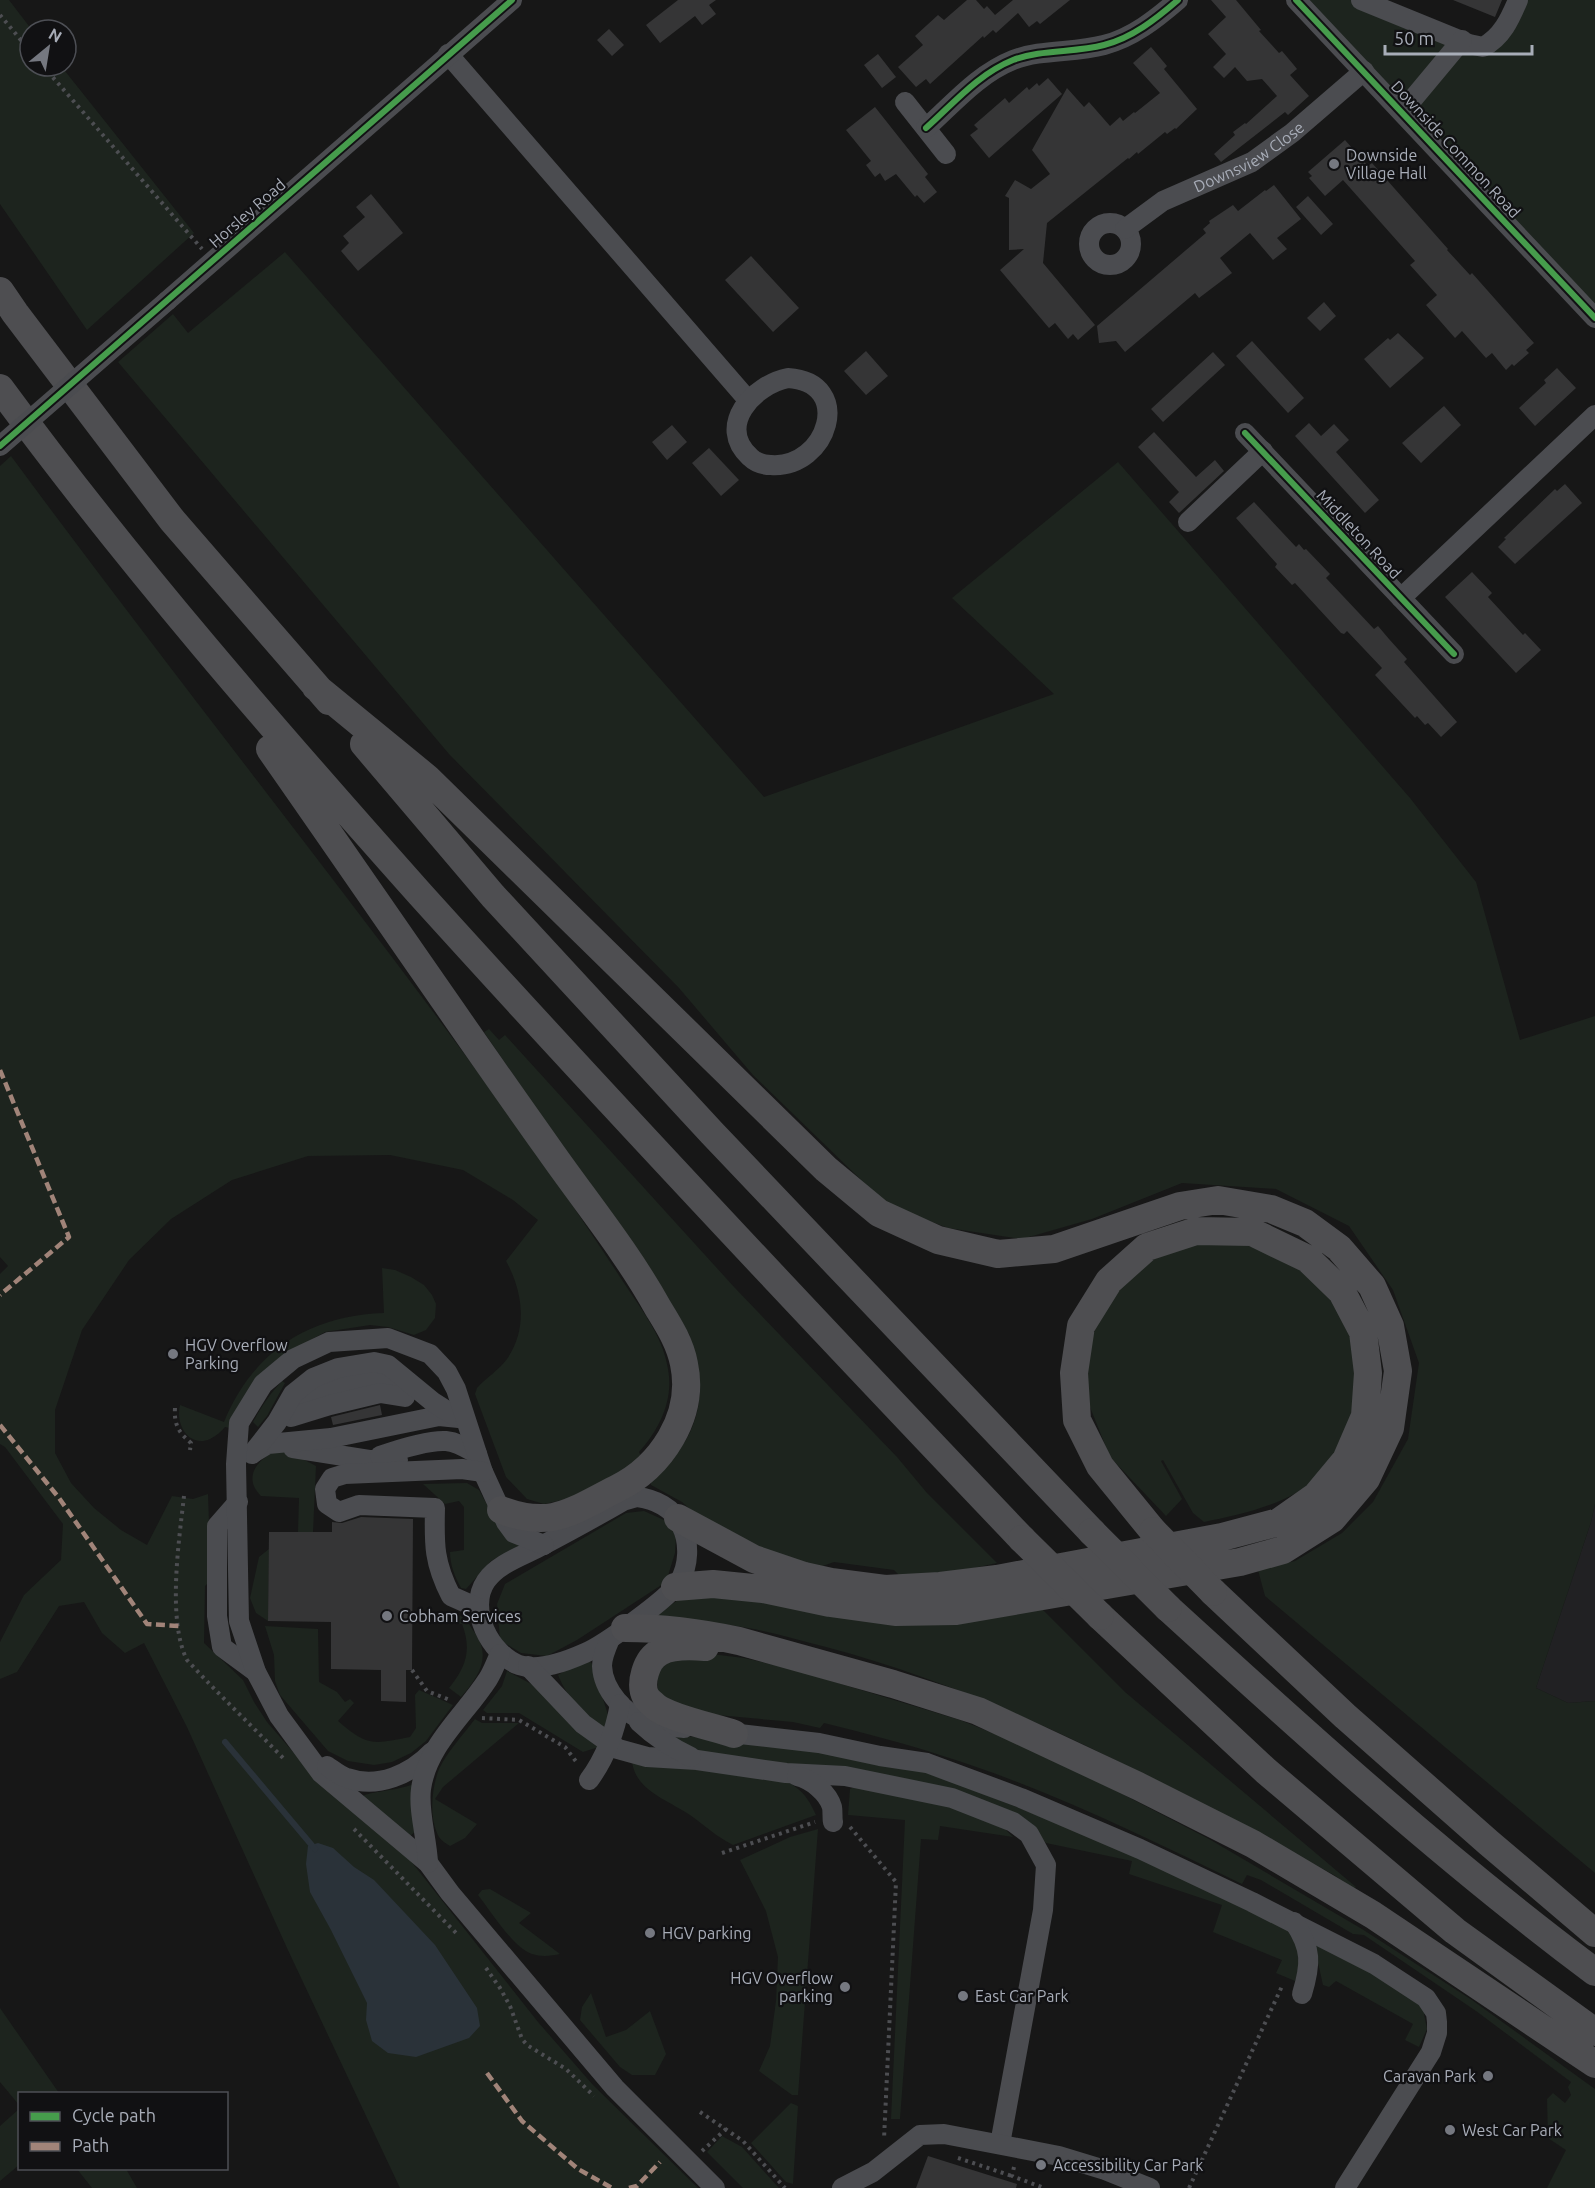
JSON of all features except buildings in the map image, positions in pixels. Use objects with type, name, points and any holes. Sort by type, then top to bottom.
[{"type":"highway","points":[[0,291],[172,520],[509,914],[712,1133],[1092,1532],[1168,1608],[1310,1738],[1491,1892],[1595,1972]]},
{"type":"highway","points":[[0,388],[179,619],[523,1114],[646,1286],[681,1351],[686,1377],[686,1393],[681,1416],[669,1442],[643,1472],[617,1489],[558,1517],[544,1520],[528,1519],[501,1510]]},
{"type":"highway","points":[[179,619],[285,742],[480,960],[721,1222],[1022,1539],[1100,1616],[1266,1772],[1455,1931],[1595,2032]]},
{"type":"highway","points":[[316,687],[426,778],[826,1168],[879,1213],[938,1240],[998,1254],[1053,1249],[1180,1206],[1218,1200],[1271,1209],[1305,1223],[1339,1248],[1372,1286],[1390,1326],[1398,1371],[1390,1428],[1366,1479],[1332,1519],[1283,1550],[1240,1562],[956,1611],[895,1612],[830,1604],[763,1589],[713,1584],[675,1587]]},
{"type":"highway","points":[[678,1518],[754,1559],[822,1580],[885,1589],[940,1586],[998,1579],[1222,1537],[1279,1522],[1316,1496],[1346,1460],[1365,1416],[1368,1373],[1363,1332],[1342,1292],[1308,1259],[1252,1232],[1196,1231],[1147,1247],[1109,1281],[1082,1326],[1074,1373],[1077,1420],[1100,1466],[1153,1531],[1213,1592],[1345,1716],[1595,1934]]},
{"type":"highway","points":[[617,1634],[646,1628],[714,1636],[893,1684],[978,1711],[1149,1791],[1253,1844],[1373,1915],[1595,2064]]},
{"type":"highway","points":[[734,1734],[669,1714],[657,1708],[646,1698],[643,1685],[649,1662],[659,1652],[678,1648],[729,1647],[770,1650]]},
{"type":"street","name":"Horsley Road","points":[[0,446],[512,0]]},
{"type":"street","points":[[926,128],[979,80],[1000,67],[1034,54],[1104,45],[1147,25],[1178,0]]},
{"type":"street","points":[[1360,0],[1483,47],[1503,30],[1518,0]]},
{"type":"street","name":"Downside Common Road","points":[[1303,3],[1595,318]]},
{"type":"street","points":[[1402,112],[1462,40]]},
{"type":"street","points":[[448,54],[748,400]]},
{"type":"street","name":"Downsview Close","points":[[1125,229],[1162,201],[1252,162],[1292,133],[1364,71]]},
{"type":"street","points":[[905,102],[946,154]]},
{"type":"street","points":[[802,379],[814,386],[823,396],[828,409],[823,434],[809,452],[800,459],[789,464],[762,465],[751,459],[742,448],[737,436],[741,410],[748,400],[756,392],[776,380],[802,379]]},
{"type":"street","name":"Middleton Road","points":[[1401,598],[1595,415]]},
{"type":"street","name":"Middleton Road","points":[[1245,433],[1454,654]]},
{"type":"street","points":[[1188,522],[1263,451]]},
{"type":"street","points":[[257,1451],[239,1423],[262,1384],[292,1359],[329,1342],[388,1338],[430,1354],[447,1372],[456,1389],[445,1412]]},
{"type":"street","points":[[543,1545],[514,1533],[506,1522],[480,1463],[445,1412],[388,1365],[374,1362],[338,1368],[313,1378],[293,1394],[257,1451],[238,1502],[239,1622],[256,1672],[279,1716],[321,1773],[428,1863],[456,1901],[615,2088],[715,2188]]},
{"type":"street","points":[[277,1422],[330,1405],[381,1393],[445,1412]]},
{"type":"street","points":[[257,1451],[338,1424],[414,1413],[445,1412]]},
{"type":"street","points":[[257,1451],[331,1438],[445,1412]]},
{"type":"street","points":[[257,1451],[369,1460],[450,1456],[473,1458],[480,1463]]},
{"type":"street","points":[[478,1608],[451,1596],[440,1575],[434,1546],[435,1508],[359,1505],[339,1512],[327,1504],[325,1489],[332,1478],[345,1474],[462,1469],[480,1463]]},
{"type":"street","points":[[637,1497],[649,1498],[664,1506],[678,1518],[684,1530],[687,1552],[684,1574],[675,1587],[617,1634],[587,1652],[559,1663],[519,1665],[500,1654],[484,1627],[478,1608],[481,1591],[486,1581],[497,1570],[623,1501],[637,1497]]},
{"type":"street","points":[[617,1634],[602,1665],[608,1686],[625,1709],[651,1734],[697,1760]]},
{"type":"street","points":[[309,1756],[347,1778],[376,1781],[405,1774],[423,1762],[436,1748],[489,1677],[500,1654]]},
{"type":"street","points":[[528,1666],[583,1724],[618,1749],[647,1757],[697,1760],[803,1777],[821,1790],[832,1807],[832,1822]]},
{"type":"street","points":[[625,1709],[647,1723],[819,1743],[927,1763],[965,1776],[1140,1849],[1294,1922],[1374,1964],[1426,1998],[1436,2013],[1437,2033],[1431,2052],[1345,2188]]},
{"type":"street","points":[[589,1780],[602,1762],[625,1709]]},
{"type":"street","points":[[428,1863],[421,1791],[426,1770],[436,1748]]},
{"type":"street","points":[[786,1773],[845,1776],[952,1798],[1012,1822],[1029,1834],[1046,1864],[1043,1910],[1000,2144]]},
{"type":"street","points":[[1294,1922],[1310,1956],[1302,1994]]},
{"type":"street","points":[[842,2188],[873,2172],[920,2135],[944,2134],[1059,2156],[1105,2170],[1149,2188]]},
{"type":"path","points":[[0,15],[18,37]]},
{"type":"path","points":[[53,78],[212,261]]},
{"type":"path","points":[[175,1408],[174,1421],[180,1434],[191,1443],[190,1450]]},
{"type":"path","points":[[184,1496],[178,1550],[177,1596],[182,1651],[187,1660],[232,1709],[246,1719],[292,1767]]},
{"type":"path","points":[[412,1670],[426,1691],[467,1707],[484,1719],[519,1720],[549,1736],[565,1747],[589,1780]]},
{"type":"path","points":[[722,1853],[819,1820],[848,1824],[896,1882],[883,2165]]},
{"type":"path","points":[[347,1821],[465,1943]]},
{"type":"path","points":[[480,1961],[510,2006],[522,2039],[566,2069],[596,2098]]},
{"type":"path","points":[[1189,2188],[1283,1984]]},
{"type":"path","points":[[700,2112],[743,2141],[785,2188]]},
{"type":"path","points":[[690,2163],[726,2129]]},
{"type":"path","points":[[949,2155],[1012,2176]]},
{"type":"shaded area","points":[[0,0],[9,0],[23,18],[18,18],[18,78],[71,78],[194,233],[87,330],[0,204]]},
{"type":"shaded area","points":[[1307,0],[1380,0],[1480,42],[1489,39],[1513,0],[1595,0],[1595,308]]},
{"type":"shaded area","points":[[285,252],[764,797],[1054,694],[952,598],[1118,462],[1410,798],[1476,882],[1520,1040],[1595,1016],[1595,1504],[1536,1688],[1568,1703],[1595,1701],[1595,1873],[1265,1596],[1258,1570],[1295,1561],[1342,1533],[1373,1502],[1408,1439],[1419,1363],[1393,1290],[1349,1226],[1276,1189],[1182,1183],[1092,1219],[1022,1239],[948,1228],[887,1205],[753,1075],[679,988],[449,754],[118,362],[173,314],[188,333]]},
{"type":"shaded area","points":[[11,456],[403,972],[531,1145],[649,1321],[665,1356],[669,1381],[667,1403],[659,1424],[639,1452],[643,1460],[571,1498],[544,1504],[527,1499],[506,1477],[475,1394],[477,1388],[504,1363],[514,1347],[521,1310],[516,1285],[506,1261],[538,1220],[513,1200],[463,1170],[390,1155],[308,1156],[232,1180],[171,1219],[129,1260],[82,1330],[55,1410],[55,1453],[71,1483],[94,1508],[121,1530],[147,1545],[172,1496],[193,1499],[208,1494],[211,1580],[205,1586],[204,1643],[243,1680],[267,1722],[313,1775],[410,1860],[538,2022],[593,2085],[698,2188],[400,2188],[287,1948],[187,1727],[144,1643],[125,1653],[102,1633],[84,1602],[59,1606],[17,1672],[0,1679],[0,1642],[24,1595],[61,1560],[63,1524],[5,1447],[0,1444],[0,1274],[8,1266],[0,1257],[0,466]]},
{"type":"shaded area","points":[[489,1029],[499,1040],[505,1035],[735,1288],[897,1457],[927,1493],[997,1563],[923,1579],[904,1580],[894,1570],[834,1562],[817,1568],[777,1556],[692,1511],[682,1502],[651,1485],[650,1478],[662,1470],[680,1449],[695,1418],[700,1386],[689,1334],[484,1032]]},
{"type":"shaded area","points":[[1221,1241],[1262,1249],[1290,1260],[1323,1287],[1340,1311],[1352,1339],[1357,1367],[1356,1397],[1349,1425],[1336,1452],[1317,1477],[1293,1494],[1264,1507],[1204,1522],[1193,1513],[1163,1460],[1161,1461],[1182,1499],[1166,1516],[1110,1457],[1088,1402],[1088,1350],[1100,1315],[1121,1285],[1150,1261],[1185,1246]]},
{"type":"shaded area","points":[[382,1268],[395,1270],[411,1277],[424,1285],[432,1295],[436,1304],[435,1318],[426,1330],[414,1335],[388,1327],[370,1325],[325,1332],[285,1354],[230,1428],[225,1427],[214,1437],[202,1441],[185,1433],[180,1420],[180,1405],[224,1422],[236,1397],[250,1376],[286,1342],[307,1330],[331,1321],[384,1313]]},
{"type":"shaded area","points":[[282,1381],[285,1383],[267,1416],[258,1427],[253,1422]]},
{"type":"shaded area","points":[[275,1451],[291,1453],[316,1466],[313,1532],[298,1532],[299,1498],[261,1496],[253,1483],[254,1470],[257,1465]]},
{"type":"shaded area","points":[[467,1483],[479,1490],[497,1523],[520,1545],[491,1561],[466,1589],[461,1588],[457,1580],[450,1552],[464,1550],[464,1507],[459,1501],[445,1504],[423,1484]]},
{"type":"shaded area","points":[[1595,1504],[1595,1701],[1568,1703],[1536,1688]]},
{"type":"shaded area","points":[[644,1511],[664,1520],[676,1535],[675,1553],[666,1582],[577,1640],[547,1656],[521,1653],[500,1640],[497,1604],[505,1584],[626,1513]]},
{"type":"shaded area","points":[[269,1549],[268,1621],[256,1613],[250,1598],[259,1557]]},
{"type":"shaded area","points":[[703,1591],[1042,1609],[1125,1692],[1356,1887],[1353,1889],[1334,1875],[1149,1777],[1023,1717],[959,1690],[893,1667],[778,1634],[720,1624],[653,1617],[681,1598]]},
{"type":"shaded area","points":[[459,1615],[466,1621],[480,1642],[483,1659],[473,1682],[461,1697],[449,1688],[460,1673],[466,1658],[467,1642],[462,1624],[449,1622],[452,1617]]},
{"type":"shaded area","points":[[265,1626],[318,1629],[319,1682],[337,1692],[345,1702],[350,1699],[354,1703],[338,1721],[364,1739],[379,1742],[410,1737],[416,1728],[415,1695],[419,1690],[453,1705],[426,1741],[411,1753],[392,1762],[374,1765],[348,1761],[328,1751],[280,1695],[275,1681],[274,1655]]},
{"type":"shaded area","points":[[711,1654],[744,1658],[792,1669],[960,1720],[1010,1740],[1101,1783],[1209,1839],[1362,1929],[1472,2000],[1595,2089],[1595,2188],[1547,2188],[1566,2150],[1548,2138],[1547,2099],[1553,2093],[1565,2103],[1571,2095],[1568,2087],[1571,2082],[1476,2011],[1364,1935],[1353,1934],[1261,1880],[1247,1875],[1242,1884],[1095,1814],[981,1769],[914,1747],[824,1723],[820,1728],[793,1722],[706,1714],[658,1696],[657,1673],[672,1658]]},
{"type":"shaded area","points":[[587,1657],[592,1664],[609,1718],[606,1733],[578,1707],[558,1675]]},
{"type":"shaded area","points":[[507,1671],[548,1693],[602,1746],[583,1752],[519,1713],[487,1713],[483,1710],[502,1686]]},
{"type":"shaded area","points":[[475,1719],[482,1723],[519,1723],[443,1787],[435,1799],[477,1824],[465,1838],[450,1846],[439,1837],[433,1818],[432,1801],[435,1784],[442,1763]]},
{"type":"shaded area","points":[[670,1734],[867,1758],[931,1773],[1107,1843],[1284,1925],[1298,1952],[1299,1965],[1295,1981],[1276,1973],[1282,1960],[1213,1932],[1222,1905],[1129,1874],[1132,1861],[1046,1843],[1022,1822],[982,1804],[867,1771],[756,1762],[710,1755],[668,1740]]},
{"type":"shaded area","points":[[632,1762],[785,1780],[804,1795],[816,1815],[733,1845],[646,1788],[635,1772]]},
{"type":"shaded area","points":[[414,1784],[416,1831],[410,1836],[363,1796],[371,1793]]},
{"type":"shaded area","points":[[858,1785],[908,1792],[1000,1824],[1013,1837],[940,1826],[938,1840],[921,1839],[900,2119],[891,2119],[905,1820],[848,1815],[850,1789]]},
{"type":"shaded area","points":[[818,1829],[798,2095],[792,2095],[759,2071],[770,2046],[776,2001],[778,1957],[766,1911],[740,1860],[790,1837]]},
{"type":"shaded area","points":[[318,1843],[333,1848],[354,1867],[374,1880],[435,1945],[477,2008],[480,2026],[469,2038],[416,2057],[388,2053],[372,2041],[366,2020],[367,2003],[310,1892],[306,1864],[308,1846]]},
{"type":"shaded area","points":[[490,1889],[531,1913],[519,1923],[560,1954],[535,1955],[518,1945],[478,1895],[482,1890]]},
{"type":"shaded area","points":[[1316,1940],[1408,1991],[1426,2013],[1424,2014],[1427,2029],[1419,2047],[1405,2040],[1413,2024],[1336,1981],[1329,1987],[1323,1985],[1314,1945]]},
{"type":"shaded area","points":[[591,1993],[606,2037],[626,2030],[650,2011],[666,2054],[655,2075],[632,2075],[620,2067],[580,2020],[582,2007]]},
{"type":"shaded area","points":[[0,2008],[58,2092],[18,2092],[18,2104],[0,2082]]},
{"type":"shaded area","points":[[791,2103],[798,2106],[793,2184],[786,2182],[751,2143]]},
{"type":"shaded area","points":[[18,2110],[18,2166],[0,2181],[0,2126]]},
{"type":"shaded area","points":[[722,2136],[742,2147],[779,2188],[743,2188],[707,2152]]},
{"type":"shaded area","points":[[78,2170],[127,2170],[137,2188],[92,2188]]},
{"type":"waterway","points":[[225,1742],[315,1849]]},
{"type":"marked path","points":[[0,1070],[69,1237],[0,1295]]},
{"type":"marked path","points":[[0,1425],[59,1498],[147,1624],[179,1626]]},
{"type":"marked path","points":[[487,2073],[522,2121],[578,2169],[612,2188]]},
{"type":"marked path","points":[[629,2188],[637,2186],[660,2162]]},
{"type":"cycle path","points":[[0,446],[512,0]]},
{"type":"cycle path","points":[[926,128],[966,90],[1000,66],[1035,54],[1114,42],[1143,27],[1178,0]]},
{"type":"cycle path","points":[[1296,0],[1595,318]]},
{"type":"cycle path","points":[[1245,433],[1454,654]]},
{"type":"place","name":"Downside Village Hall","points":[[1334,164]]},
{"type":"place","name":"HGV Overflow Parking","points":[[173,1354]]},
{"type":"place","name":"Cobham Services","points":[[387,1616]]},
{"type":"place","name":"HGV parking","points":[[650,1933]]},
{"type":"place","name":"HGV Overflow parking","points":[[845,1987]]},
{"type":"place","name":"East Car Park","points":[[963,1996]]},
{"type":"place","name":"Caravan Park","points":[[1488,2076]]},
{"type":"place","name":"West Car Park","points":[[1450,2130]]},
{"type":"place","name":"Accessibility Car Park","points":[[1041,2165]]}]
